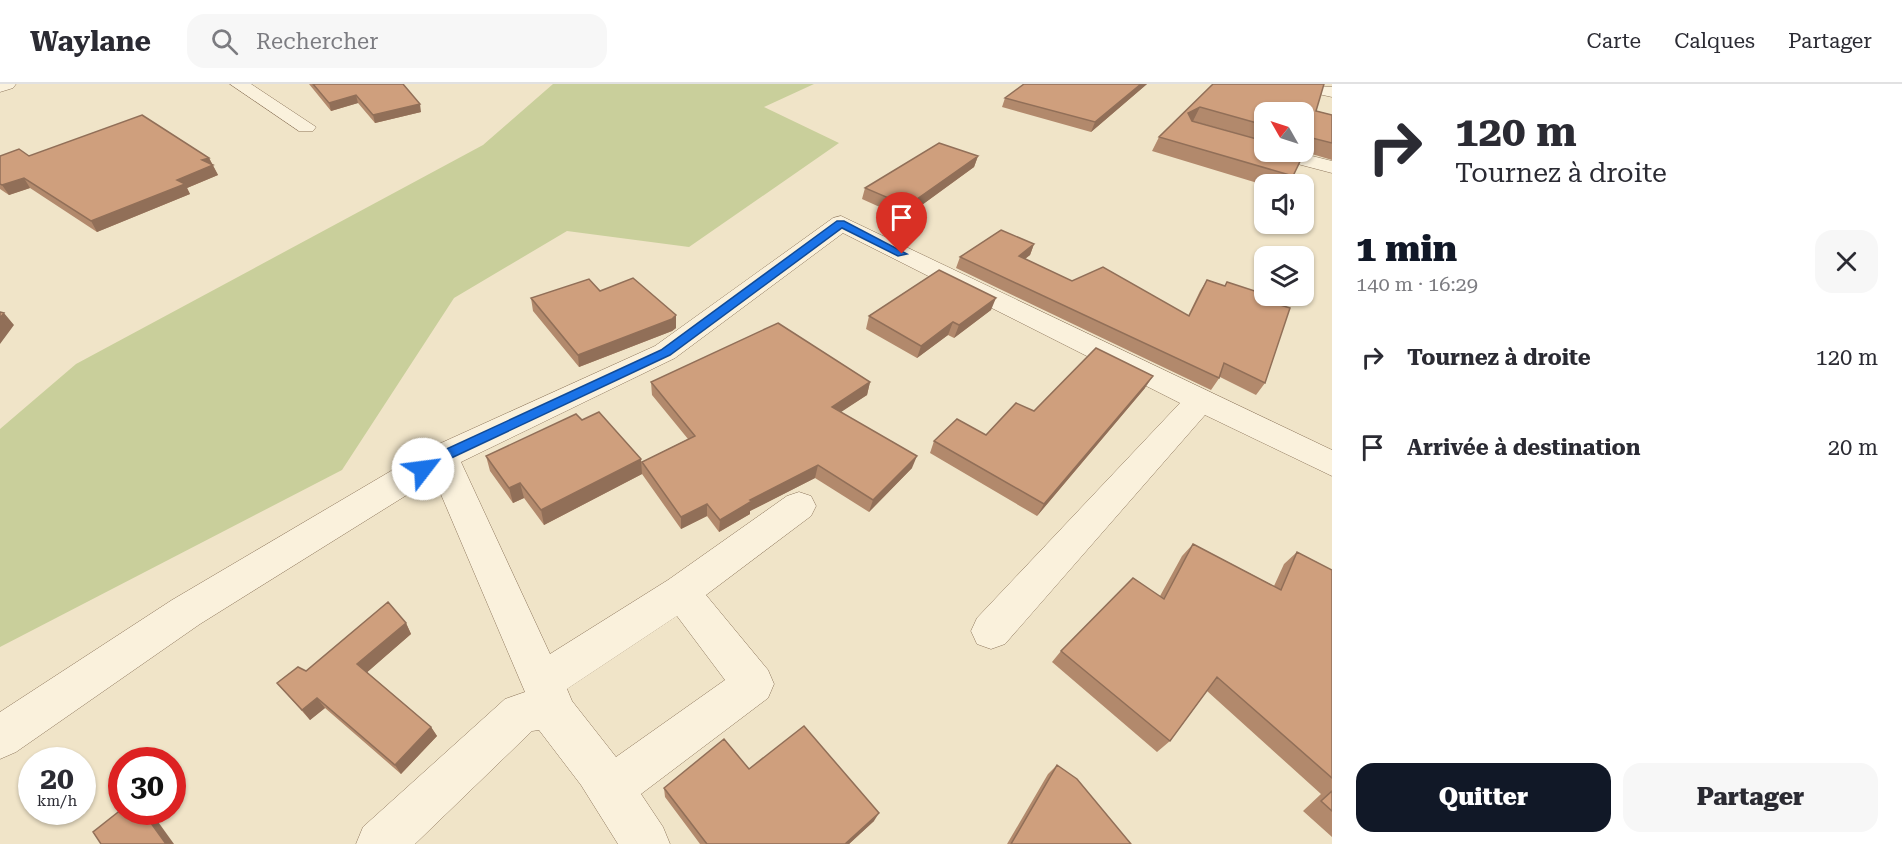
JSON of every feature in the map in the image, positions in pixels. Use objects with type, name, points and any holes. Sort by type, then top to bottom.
[{"type":"street","points":[[0,87],[7,84]]},
{"type":"street","points":[[239,84],[306,127]]},
{"type":"street","points":[[1298,84],[1332,92]]},
{"type":"street","points":[[1313,162],[1332,167]]},
{"type":"street","points":[[0,736],[186,612],[442,457],[665,352],[841,224],[1332,464]]},
{"type":"street","points":[[992,631],[1200,401]]},
{"type":"street","points":[[442,457],[550,699],[646,844]]},
{"type":"street","points":[[380,844],[520,714],[539,710],[681,592],[799,506]]},
{"type":"street","points":[[609,790],[753,684],[681,592]]},
{"type":"green space","points":[[553,84],[814,84],[764,107],[839,143],[689,247],[567,231],[454,298],[342,470],[0,647],[0,429],[76,364],[483,145]]},
{"type":"building","points":[[313,84],[403,84],[420,104],[373,115],[356,95],[329,103]]},
{"type":"building","points":[[1024,84],[1141,84],[1095,122],[1005,98]]},
{"type":"building","points":[[1213,84],[1324,84],[1316,111],[1332,115],[1332,143],[1314,138],[1314,102],[1254,102],[1254,122],[1200,107],[1188,113],[1192,121],[1254,138],[1254,162],[1300,162],[1294,174],[1286,174],[1159,137]]},
{"type":"building","points":[[142,115],[209,158],[202,160],[213,165],[177,180],[185,184],[91,221],[24,178],[0,184],[0,156],[19,149],[29,156]]},
{"type":"building","points":[[939,143],[978,156],[907,206],[865,188]]},
{"type":"building","points":[[1001,230],[1034,244],[1019,256],[1072,281],[1103,267],[1189,316],[1207,280],[1225,286],[1227,282],[1254,291],[1254,306],[1290,308],[1265,383],[1224,363],[1219,378],[960,257]]},
{"type":"building","points":[[939,270],[996,298],[959,325],[953,322],[921,346],[869,316]]},
{"type":"building","points":[[633,278],[676,315],[672,319],[578,355],[531,298],[589,279],[600,291]]},
{"type":"building","points":[[778,323],[870,382],[832,407],[917,456],[873,500],[818,465],[750,500],[752,501],[720,520],[707,504],[681,517],[642,462],[695,436],[651,382]]},
{"type":"building","points":[[1096,348],[1153,376],[1044,504],[934,441],[957,419],[986,435],[1016,403],[1034,411]]},
{"type":"building","points":[[599,412],[641,459],[541,510],[520,483],[509,488],[486,456],[576,414],[582,420]]},
{"type":"building","points":[[1193,544],[1281,590],[1297,552],[1332,570],[1332,778],[1217,677],[1170,741],[1061,651],[1133,578],[1164,599]]},
{"type":"building","points":[[388,602],[406,623],[357,664],[431,727],[395,765],[317,698],[302,710],[277,683],[298,667],[306,671]]},
{"type":"building","points":[[804,726],[879,813],[845,844],[707,844],[664,788],[724,739],[749,769]]},
{"type":"building","points":[[1057,765],[1077,779],[1131,844],[1011,844]]},
{"type":"building","points":[[1332,791],[1332,811],[1321,801]]},
{"type":"building","points":[[108,820],[108,825],[152,825],[166,844],[101,844],[93,832]]},
{"type":"route","points":[[423,469],[442,457],[665,352],[841,224],[902,254]]}]
